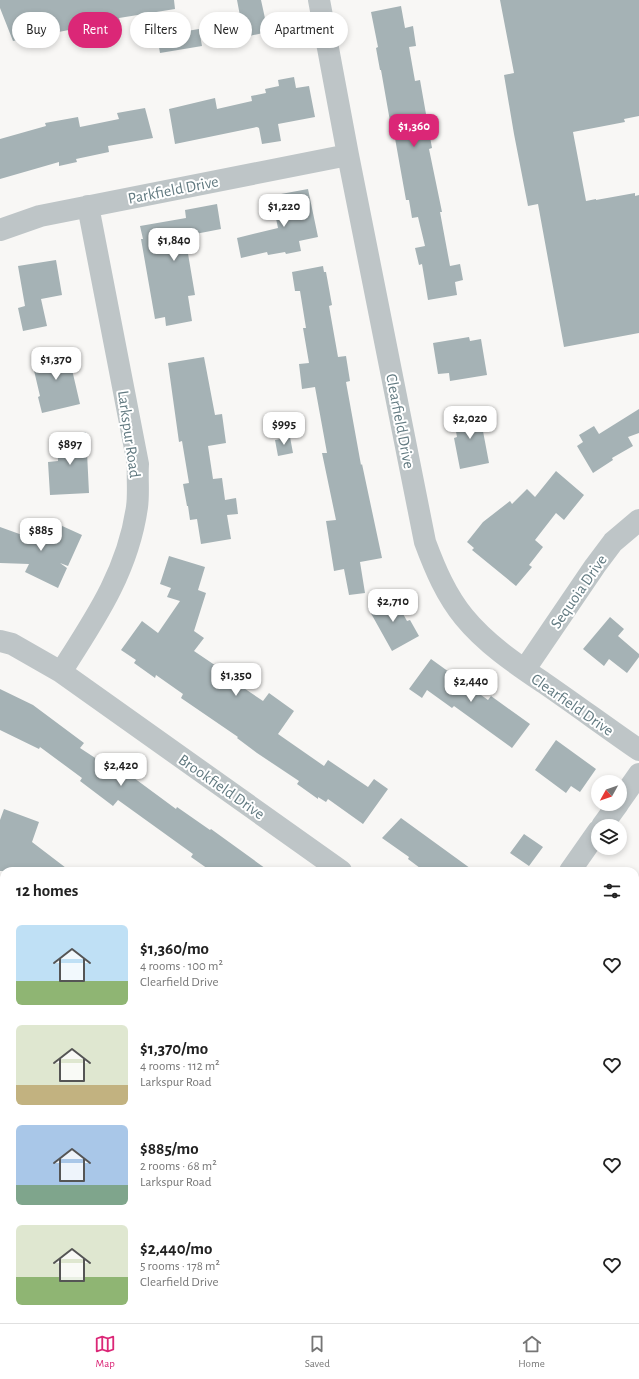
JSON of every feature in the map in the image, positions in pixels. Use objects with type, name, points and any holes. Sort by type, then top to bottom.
[{"type":"street","name":"Clearfield Drive","points":[[319,0],[348,155],[426,542],[434,569],[446,591],[464,618],[490,643],[639,750]]},
{"type":"street","name":"Parkfield Drive","points":[[0,230],[40,216],[348,155]]},
{"type":"street","name":"Larkspur Road","points":[[61,672],[115,583],[130,542],[137,506],[138,464],[88,206]]},
{"type":"street","name":"Sequoia Drive","points":[[525,669],[594,566],[613,542],[639,520]]},
{"type":"street","name":"Brookfield Drive","points":[[0,641],[12,644],[61,672],[335,867]]},
{"type":"street","points":[[627,791],[639,774]]},
{"type":"street","points":[[573,867],[591,841]]},
{"type":"building","points":[[0,0],[174,0],[175,9],[156,12],[130,12],[130,16],[122,18],[122,12],[68,12],[68,30],[60,32],[60,12],[12,12],[12,38],[0,8]]},
{"type":"building","points":[[237,0],[261,0],[264,12],[260,12],[260,34],[252,35],[252,12],[239,12]]},
{"type":"building","points":[[500,0],[639,0],[639,116],[624,119],[625,122],[573,132],[586,201],[635,193],[635,196],[639,195],[639,333],[564,347],[538,204],[528,206],[514,134],[504,75],[514,73]]},
{"type":"building","points":[[401,6],[405,28],[413,26],[416,46],[409,47],[415,81],[420,80],[432,148],[429,149],[442,212],[440,212],[450,266],[460,264],[463,280],[455,282],[457,295],[428,300],[422,264],[419,265],[415,248],[425,246],[418,217],[412,218],[409,200],[406,200],[393,127],[391,127],[380,70],[376,48],[378,47],[371,12]]},
{"type":"building","points":[[199,29],[199,46],[191,48],[191,30]]},
{"type":"building","points":[[159,48],[190,48],[160,53]]},
{"type":"building","points":[[294,77],[296,88],[309,86],[315,117],[278,124],[281,141],[262,144],[259,128],[257,127],[175,144],[169,109],[215,98],[217,109],[252,101],[251,96],[266,93],[265,89],[279,86],[278,80]]},
{"type":"building","points":[[145,108],[153,138],[108,146],[109,152],[76,159],[77,162],[59,166],[59,162],[0,179],[0,139],[46,126],[45,123],[78,117],[80,127],[119,119],[117,113]]},
{"type":"building","points":[[308,189],[318,237],[299,241],[301,251],[268,255],[267,252],[241,258],[237,238],[278,228],[274,209],[284,207],[281,194]]},
{"type":"building","points":[[217,204],[221,229],[185,236],[195,295],[188,296],[192,321],[166,326],[165,317],[155,319],[140,226],[186,218],[185,210]]},
{"type":"building","points":[[56,260],[62,295],[41,299],[47,326],[23,331],[18,308],[25,306],[18,266]]},
{"type":"building","points":[[323,266],[324,272],[326,272],[332,305],[329,306],[338,357],[346,356],[350,381],[346,382],[361,465],[362,464],[382,558],[360,562],[365,593],[349,595],[344,569],[334,571],[326,521],[336,520],[322,453],[327,453],[315,387],[302,389],[299,364],[309,363],[303,328],[306,328],[300,291],[295,291],[292,272]]},
{"type":"building","points":[[469,337],[470,341],[481,339],[487,375],[450,381],[449,373],[438,374],[433,343]]},
{"type":"building","points":[[67,348],[80,404],[42,413],[38,397],[40,396],[32,362],[42,360],[41,355]]},
{"type":"building","points":[[204,357],[215,415],[222,414],[226,443],[208,446],[213,479],[222,478],[225,500],[236,498],[238,514],[227,515],[231,539],[201,544],[197,519],[190,520],[187,506],[183,484],[189,483],[182,441],[179,442],[168,363]]},
{"type":"building","points":[[639,409],[639,433],[628,437],[633,446],[612,458],[613,460],[593,473],[577,446],[583,442],[579,435],[594,426],[599,434]]},
{"type":"building","points":[[479,410],[489,463],[460,469],[454,438],[457,437],[453,415]]},
{"type":"building","points":[[86,432],[89,493],[50,495],[48,462],[58,461],[57,434]]},
{"type":"building","points":[[290,437],[293,453],[278,456],[275,440]]},
{"type":"building","points":[[556,471],[584,495],[564,520],[556,513],[535,540],[543,547],[529,565],[532,567],[516,586],[472,550],[474,548],[467,542],[483,522],[510,501],[512,504],[527,489],[535,497]]},
{"type":"building","points":[[49,520],[82,535],[68,566],[60,563],[67,568],[58,588],[25,572],[29,564],[0,563],[0,527],[39,541]]},
{"type":"building","points":[[169,556],[205,567],[198,590],[206,593],[194,631],[204,638],[194,651],[225,672],[223,674],[263,701],[269,693],[294,711],[278,734],[324,766],[328,760],[368,787],[374,779],[388,789],[363,824],[328,799],[326,802],[318,797],[318,799],[297,784],[299,781],[257,753],[237,738],[238,737],[181,698],[183,694],[156,675],[155,678],[134,663],[136,660],[121,650],[142,621],[158,633],[180,601],[167,597],[171,588],[160,584]]},
{"type":"building","points":[[392,594],[407,621],[410,620],[419,636],[392,651],[368,608]]},
{"type":"building","points":[[610,617],[624,629],[618,636],[639,654],[639,657],[627,673],[609,659],[604,666],[583,649]]},
{"type":"building","points":[[431,659],[488,700],[491,696],[530,724],[512,748],[454,706],[452,708],[427,690],[422,698],[409,689]]},
{"type":"building","points":[[0,689],[33,705],[84,743],[80,748],[109,767],[114,761],[176,809],[177,807],[210,830],[211,829],[263,867],[205,867],[191,857],[193,854],[118,800],[113,806],[80,781],[82,778],[40,747],[39,749],[0,730]]},
{"type":"building","points":[[556,740],[596,769],[580,792],[571,786],[566,793],[535,770]]},
{"type":"building","points":[[4,809],[39,822],[32,842],[65,867],[0,867],[0,820]]},
{"type":"building","points":[[401,818],[468,867],[419,867],[408,859],[409,857],[382,838]]},
{"type":"building","points":[[524,834],[543,847],[529,866],[510,853]]}]
